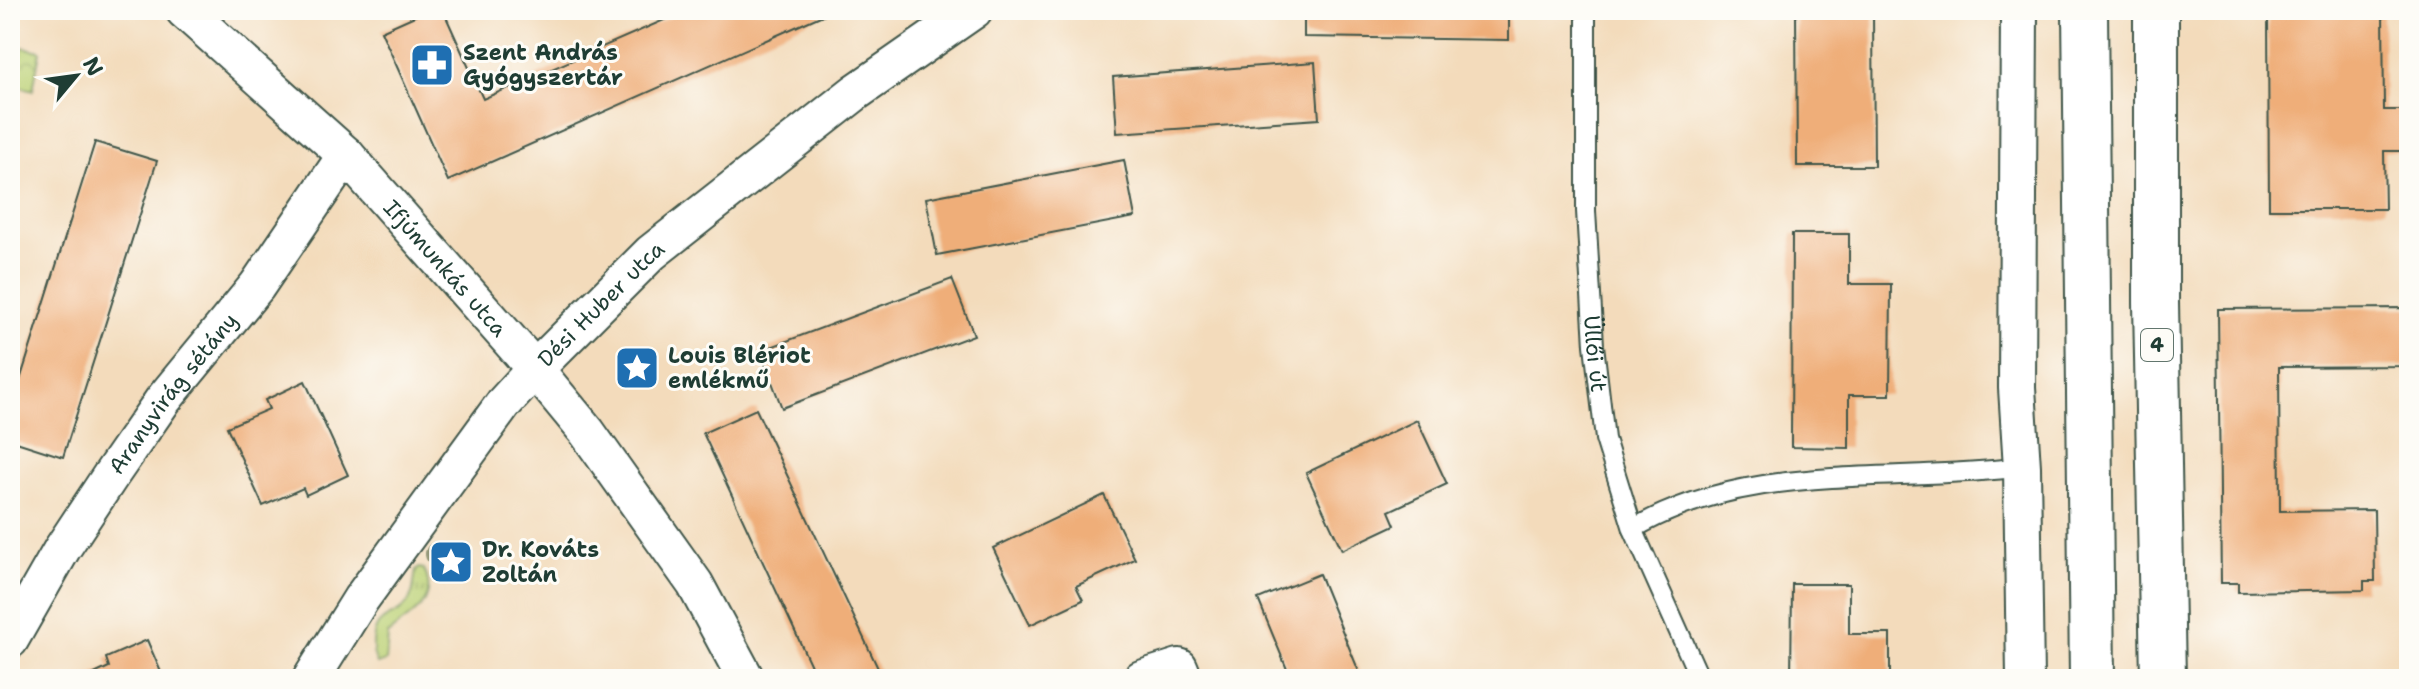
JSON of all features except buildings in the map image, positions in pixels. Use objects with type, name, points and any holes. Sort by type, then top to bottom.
[{"type":"main road","points":[[2085,10],[2092,679]]},
{"type":"main road","name":"4","points":[[2156,10],[2156,303],[2163,679]]},
{"type":"street","name":"Ifjúmunkás utca","points":[[184,10],[346,155],[535,369],[587,432],[695,584],[746,679]]},
{"type":"street","name":"Dési Huber utca","points":[[311,679],[361,599],[504,403],[535,369],[651,253],[856,92],[974,10]]},
{"type":"street","points":[[2019,10],[2017,388],[2022,467],[2025,679]]},
{"type":"street","name":"Aranyvirág sétány","points":[[10,640],[62,549],[120,463],[172,388],[257,286],[346,155]]},
{"type":"street","points":[[1141,679],[1179,667],[1184,679]]},
{"type":"lane","name":"Üllői út","points":[[1586,10],[1586,211],[1598,393],[1605,439],[1633,529],[1700,679]]},
{"type":"lane","points":[[1633,529],[1682,505],[1781,482],[1875,474],[1982,472],[2022,467]]},
{"type":"green space","points":[[22,47],[40,51],[33,90],[14,85]]},
{"type":"green space","points":[[419,568],[424,569],[428,581],[425,600],[413,615],[388,634],[386,661],[377,664],[373,648],[378,625],[408,603]]},
{"type":"place","name":"Szent András Gyógyszertár","points":[[432,65]]},
{"type":"place","name":"Louis Blériot emlékmű","points":[[637,368]]},
{"type":"place","name":"Dr. Kováts Zoltán","points":[[451,562]]}]
